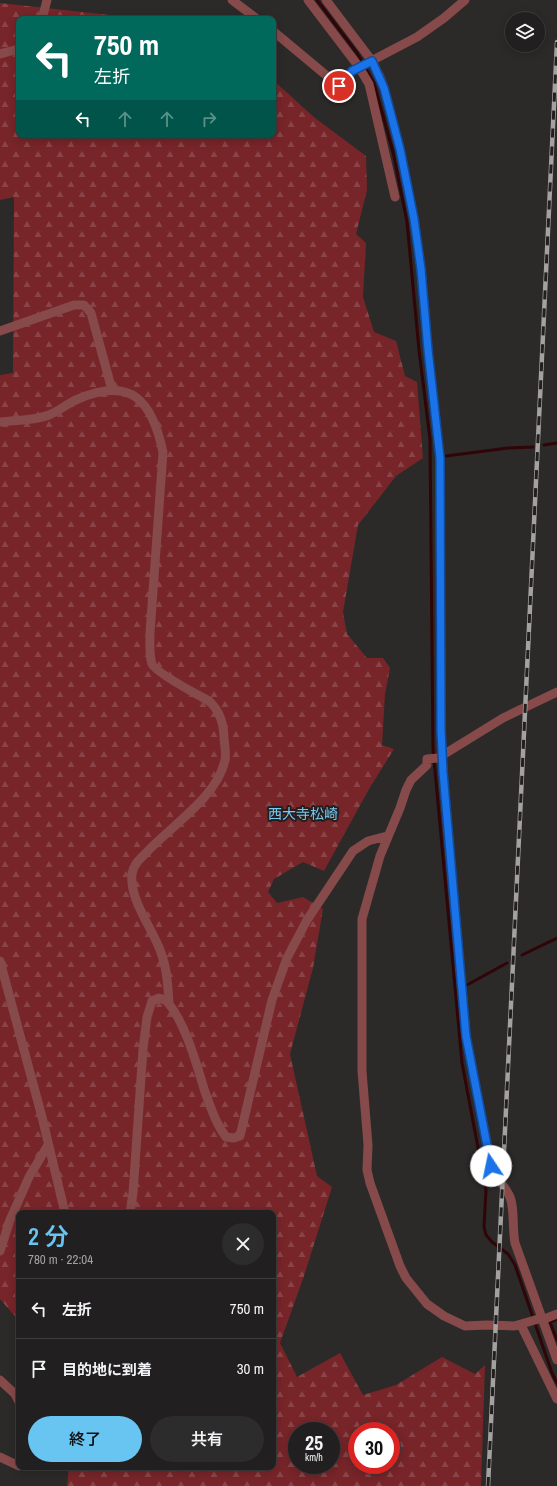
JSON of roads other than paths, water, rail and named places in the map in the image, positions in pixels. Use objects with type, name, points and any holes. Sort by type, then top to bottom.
[{"type":"street","points":[[43,16],[47,0]]},
{"type":"street","points":[[232,0],[253,16]]},
{"type":"street","points":[[308,0],[384,88],[400,149],[414,219],[421,269],[440,458],[441,722],[437,757],[443,772],[466,1036],[491,1166],[496,1176],[510,1195],[515,1243],[538,1304],[538,1320],[557,1360]]},
{"type":"street","points":[[326,0],[364,64],[395,197]]},
{"type":"street","points":[[276,34],[339,86],[352,71],[422,34],[465,0]]},
{"type":"street","points":[[0,54],[16,50]]},
{"type":"street","points":[[0,331],[74,305],[84,305],[94,320],[112,390]]},
{"type":"street","points":[[0,422],[33,419],[48,415],[93,393],[112,390],[131,394],[141,400],[147,407],[159,432],[163,452],[150,633],[150,654],[153,665],[160,672],[215,706],[221,718],[224,733],[225,760],[221,772],[210,790],[196,806],[157,840],[134,866],[132,884],[137,902],[161,950],[165,965],[169,1004],[178,1020],[191,1050],[211,1109],[220,1129],[226,1137],[234,1138],[240,1136],[272,1000],[287,958],[307,920],[353,851],[368,841],[387,836]]},
{"type":"street","points":[[557,692],[503,718],[437,757],[427,759],[427,765],[412,780],[387,836],[362,919],[362,1072],[368,1145],[367,1170],[370,1183],[400,1266],[406,1278],[427,1304],[444,1316],[465,1326],[514,1326],[557,1314]]},
{"type":"street","points":[[0,961],[64,1210]]},
{"type":"street","points":[[130,1210],[142,1049],[147,1018],[152,1001],[159,998],[169,1004]]},
{"type":"street","points":[[0,1251],[10,1220],[29,1177],[48,1145]]},
{"type":"street","points":[[521,1325],[557,1399]]},
{"type":"street","points":[[0,1380],[16,1396]]},
{"type":"street","points":[[0,1456],[16,1465]]},
{"type":"waterway","points":[[317,0],[357,53],[374,83],[393,152],[407,222],[419,350],[430,439],[433,749],[462,1063],[486,1190],[484,1227],[486,1235],[492,1242],[508,1254],[515,1265],[552,1373],[557,1383]]},
{"type":"waterway","points":[[544,445],[557,443]]},
{"type":"waterway","points":[[446,456],[508,448],[533,447]]},
{"type":"waterway","points":[[522,955],[557,938]]},
{"type":"waterway","points":[[467,985],[507,963]]},
{"type":"waterway","points":[[549,1323],[557,1319]]},
{"type":"waterway","points":[[550,1322],[557,1340]]},
{"type":"railway","points":[[488,1486],[557,42]]},
{"type":"district","name":"西大寺松崎","points":[[303,814]]}]
